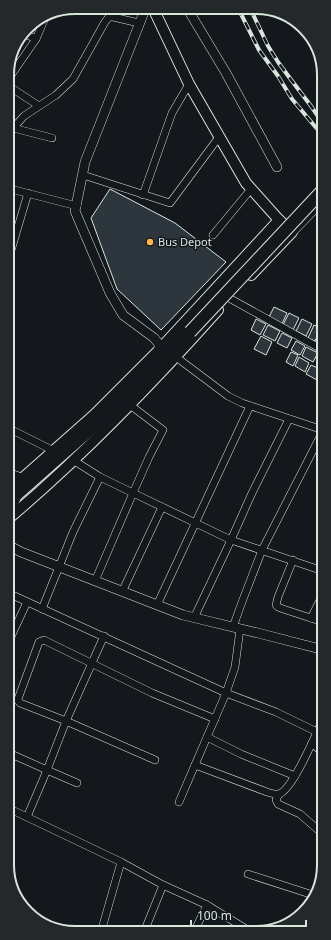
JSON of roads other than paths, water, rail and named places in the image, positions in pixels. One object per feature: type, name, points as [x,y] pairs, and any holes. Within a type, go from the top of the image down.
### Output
[{"type":"highway","points":[[14,491],[128,396],[317,196]]},
{"type":"main road","points":[[14,515],[36,496],[130,405],[292,232],[279,220],[246,183],[189,84],[156,14]]},
{"type":"main road","points":[[24,482],[54,450],[94,415],[159,350],[279,220]]},
{"type":"main road","points":[[193,314],[205,325]]},
{"type":"street","points":[[143,14],[85,162],[76,211],[110,293],[123,315],[154,338],[158,344],[159,350]]},
{"type":"street","points":[[191,14],[226,73],[277,167]]},
{"type":"street","points":[[14,127],[24,116],[56,95],[73,79],[109,17],[139,23]]},
{"type":"street","points":[[14,71],[36,39],[43,23]]},
{"type":"street","points":[[29,36],[36,39]]},
{"type":"street","points":[[143,195],[172,113],[189,84]]},
{"type":"street","points":[[14,89],[39,106]]},
{"type":"street","points":[[14,128],[52,138]]},
{"type":"street","points":[[83,175],[170,203],[219,137]]},
{"type":"street","points":[[14,190],[77,206]]},
{"type":"street","points":[[213,235],[251,190]]},
{"type":"street","points":[[14,240],[28,193]]},
{"type":"street","points":[[292,232],[317,206]]},
{"type":"street","points":[[229,298],[317,347]]},
{"type":"street","points":[[176,357],[228,396],[250,406],[317,428]]},
{"type":"street","points":[[95,581],[149,457],[164,430],[130,405]]},
{"type":"street","points":[[157,605],[250,406]]},
{"type":"street","points":[[194,618],[252,493],[289,419]]},
{"type":"street","points":[[14,431],[54,450]]},
{"type":"street","points":[[179,802],[226,693],[235,667],[237,628],[242,602],[262,550],[317,442]]},
{"type":"street","points":[[73,460],[100,477],[231,540],[317,569]]},
{"type":"street","points":[[14,476],[24,482]]},
{"type":"street","points":[[42,609],[73,532],[100,477]]},
{"type":"street","points":[[122,592],[162,507]]},
{"type":"street","points":[[14,548],[122,592],[184,615],[317,648]]},
{"type":"street","points":[[293,560],[276,605],[283,609],[317,620]]},
{"type":"street","points":[[14,596],[226,693],[276,712],[317,732],[295,776],[279,794],[276,800],[278,804],[300,814],[317,829]]},
{"type":"street","points":[[14,630],[27,602]]},
{"type":"street","points":[[311,618],[317,607]]},
{"type":"street","points":[[28,817],[66,721],[104,636]]},
{"type":"street","points":[[156,760],[18,702],[39,642],[44,640],[152,693],[215,719]]},
{"type":"street","points":[[207,737],[241,754],[295,776]]},
{"type":"street","points":[[312,743],[317,748]]},
{"type":"street","points":[[14,755],[78,783]]},
{"type":"street","points":[[195,765],[267,792],[279,794]]},
{"type":"street","points":[[14,811],[121,862],[163,885],[207,905],[241,926]]},
{"type":"street","points":[[102,926],[121,862]]},
{"type":"street","points":[[248,874],[310,894]]},
{"type":"street","points":[[146,926],[163,885]]},
{"type":"street","points":[[197,926],[207,905]]},
{"type":"railway","points":[[241,14],[259,50],[278,76],[292,99],[317,129]]},
{"type":"railway","points":[[253,14],[268,46],[278,62],[317,115]]},
{"type":"place","name":"Bus Depot","points":[[150,242]]}]
